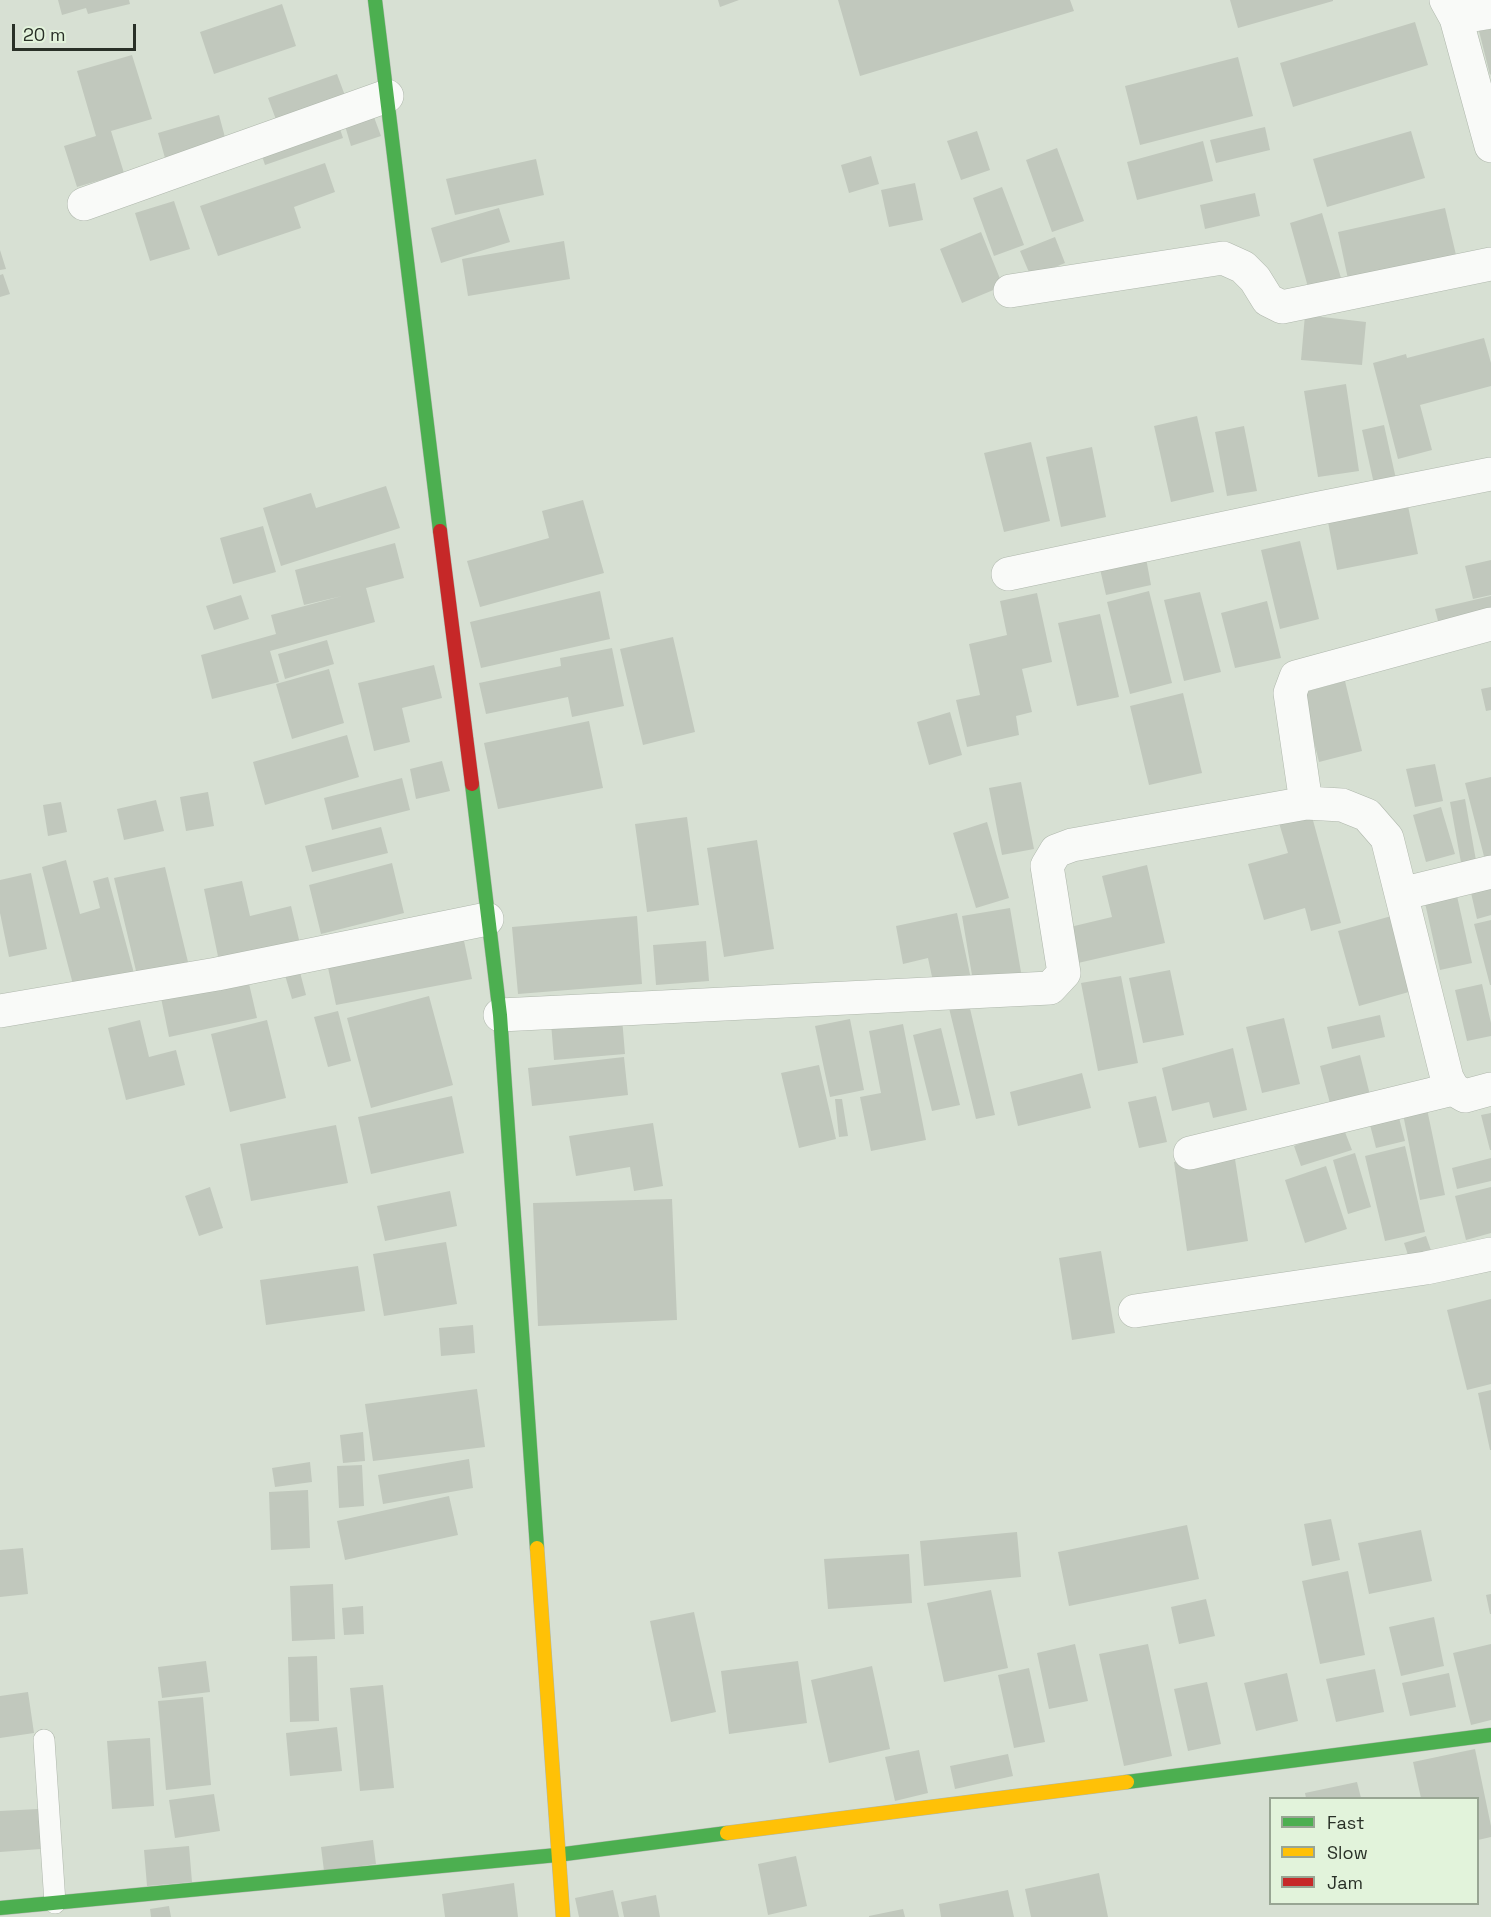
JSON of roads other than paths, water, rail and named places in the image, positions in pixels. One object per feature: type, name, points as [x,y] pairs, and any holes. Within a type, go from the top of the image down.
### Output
[{"type":"street","points":[[375,0],[500,1015],[563,1917]]},
{"type":"street","points":[[1491,12],[1451,9],[1491,146]]},
{"type":"street","points":[[84,204],[387,96]]},
{"type":"street","points":[[1010,291],[1223,258],[1243,267],[1255,279],[1268,300],[1282,307],[1491,264]]},
{"type":"street","points":[[1008,574],[1315,508],[1491,474]]},
{"type":"street","points":[[1306,803],[1290,693],[1296,677],[1311,671],[1491,624]]},
{"type":"street","points":[[500,1015],[1050,988],[1064,973],[1047,866],[1056,850],[1072,845],[1306,803],[1342,805],[1367,815],[1387,838],[1447,1078],[1453,1089],[1465,1096],[1491,1089]]},
{"type":"street","points":[[1401,894],[1491,872]]},
{"type":"street","points":[[0,1011],[217,974],[487,919]]},
{"type":"street","points":[[1190,1153],[1453,1089]]},
{"type":"street","points":[[1135,1311],[1426,1268],[1491,1254]]},
{"type":"street","points":[[0,1908],[557,1855],[1491,1735]]},
{"type":"lane","points":[[44,1740],[55,1903]]}]
